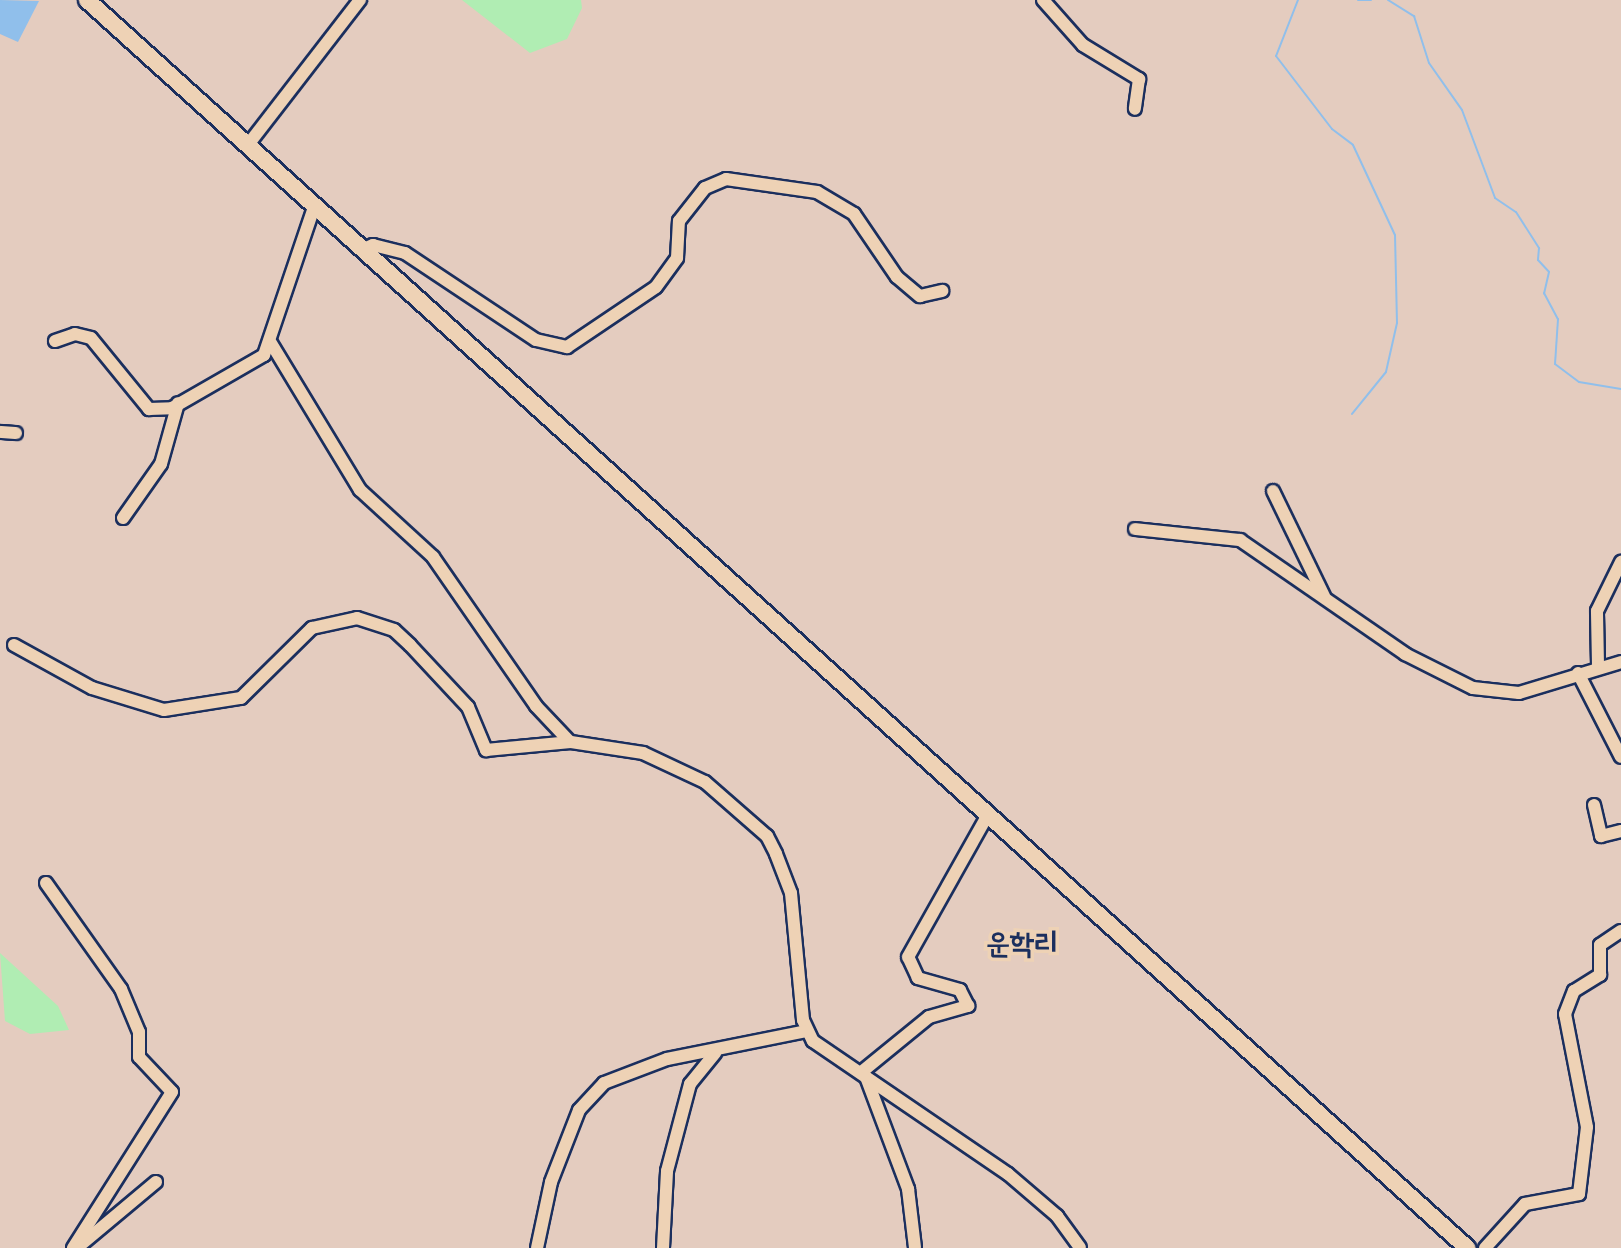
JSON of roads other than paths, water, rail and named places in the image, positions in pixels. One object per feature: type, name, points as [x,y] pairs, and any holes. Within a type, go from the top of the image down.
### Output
[{"type":"main road","points":[[87,0],[986,818],[1467,1248]]},
{"type":"street","points":[[247,146],[360,0]]},
{"type":"street","points":[[1043,0],[1083,45],[1139,79],[1135,109]]},
{"type":"street","points":[[361,250],[373,245],[405,253],[536,340],[567,347],[656,287],[677,258],[679,221],[705,188],[726,179],[817,192],[854,214],[897,277],[920,296],[942,291]]},
{"type":"street","points":[[55,341],[75,334],[91,338],[149,409],[157,413],[178,403],[253,362],[271,343],[314,207]]},
{"type":"street","points":[[271,343],[360,490],[433,557],[542,714],[571,742]]},
{"type":"street","points":[[123,518],[161,464],[178,403]]},
{"type":"street","points":[[0,432],[16,433]]},
{"type":"street","points":[[1273,491],[1325,599]]},
{"type":"street","points":[[1135,529],[1240,540],[1405,654],[1473,688],[1519,693],[1598,665],[1621,662]]},
{"type":"street","points":[[1598,665],[1597,611],[1621,562]]},
{"type":"street","points":[[14,645],[92,688],[164,710],[241,698],[312,628],[347,616],[402,637],[468,707],[486,750],[571,742],[665,762],[705,782],[767,836],[791,893],[807,1031],[833,1058],[864,1070],[1008,1174],[1057,1216],[1080,1248]]},
{"type":"street","points":[[1578,673],[1621,757]]},
{"type":"street","points":[[1594,805],[1601,836],[1621,831]]},
{"type":"street","points":[[864,1070],[929,1017],[968,1006],[960,990],[918,978],[908,957],[986,818]]},
{"type":"street","points":[[46,883],[121,989],[139,1032],[139,1057],[172,1092],[75,1248]]},
{"type":"street","points":[[1485,1248],[1525,1204],[1579,1194],[1587,1115],[1565,1014],[1574,991],[1600,975],[1600,945],[1621,931]]},
{"type":"street","points":[[537,1248],[551,1182],[584,1100],[630,1070],[807,1031]]},
{"type":"street","points":[[663,1248],[667,1171],[690,1084],[717,1051]]},
{"type":"street","points":[[864,1070],[908,1189],[915,1248]]},
{"type":"street","points":[[75,1248],[156,1182]]},
{"type":"water","points":[[0,0],[39,1],[18,42],[0,34]]},
{"type":"waterway","points":[[1298,0],[1276,56],[1332,129],[1353,145],[1395,235],[1397,323],[1386,372],[1352,414]]},
{"type":"waterway","points":[[1358,0],[1371,0]]},
{"type":"waterway","points":[[1388,0],[1414,16],[1429,63],[1462,110],[1495,198],[1516,212],[1539,248],[1538,260],[1549,272],[1544,293],[1558,319],[1555,364],[1579,382],[1621,389]]},
{"type":"district","name":"운학리","points":[[1022,942]]}]
